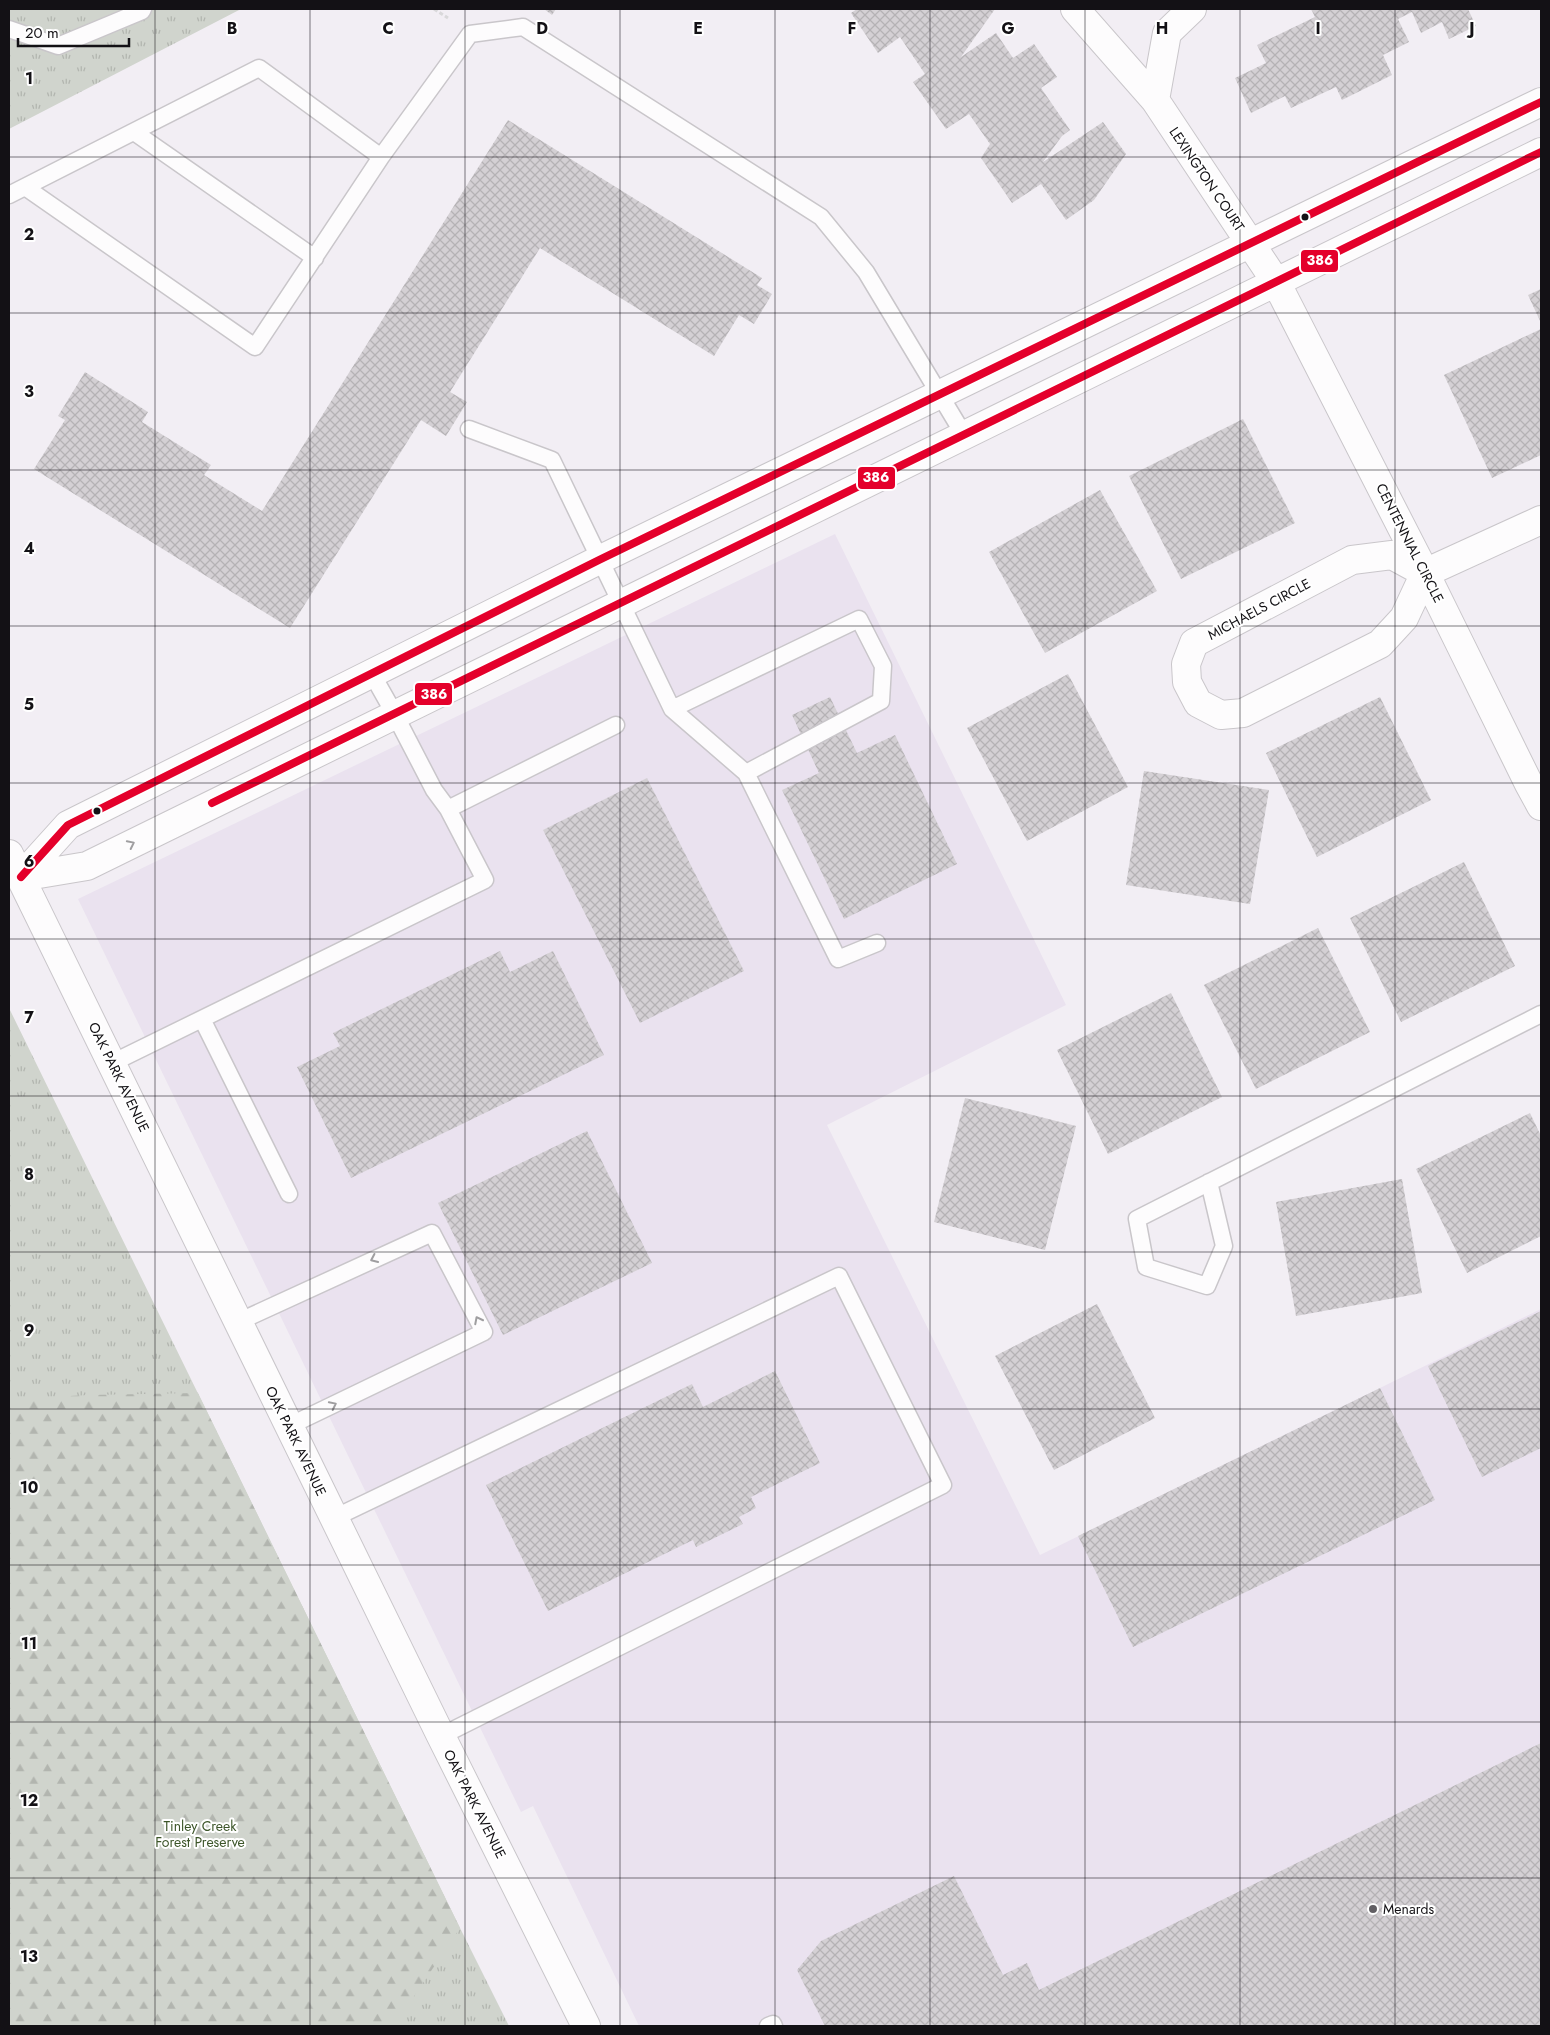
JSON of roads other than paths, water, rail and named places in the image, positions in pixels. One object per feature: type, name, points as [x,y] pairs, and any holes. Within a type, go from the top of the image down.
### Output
[{"type":"street","name":"LEXINGTON COURT","points":[[1075,9],[1155,100],[1276,282]]},
{"type":"street","points":[[1155,100],[1167,32],[1192,9]]},
{"type":"street","points":[[15,866],[68,825],[599,560],[1541,102]]},
{"type":"street","points":[[15,866],[87,866],[394,713],[1541,152]]},
{"type":"street","name":"CENTENNIAL CIRCLE","points":[[1276,282],[1425,573],[1541,806]]},
{"type":"street","points":[[1425,573],[1541,520]]},
{"type":"street","name":"MICHAELS CIRCLE","points":[[1392,555],[1425,573],[1404,618],[1380,644],[1243,712],[1221,715],[1198,703],[1187,682],[1186,664],[1194,643],[1352,560],[1392,555]]},
{"type":"street","name":"OAK PARK AVENUE","points":[[15,866],[441,1736],[586,2026]]},
{"type":"lane","points":[[9,29],[58,46],[143,9]]},
{"type":"lane","points":[[25,187],[255,346],[381,157],[470,34],[523,27],[821,217],[866,272],[964,435]]},
{"type":"lane","points":[[9,195],[259,68],[381,157]]},
{"type":"lane","points":[[134,132],[315,258]]},
{"type":"lane","points":[[469,429],[552,460],[672,709],[746,773],[838,959],[877,943]]},
{"type":"lane","points":[[672,709],[859,619],[882,666],[881,701],[746,773]]},
{"type":"lane","points":[[112,1063],[485,880],[448,809],[434,790],[372,674]]},
{"type":"lane","points":[[448,809],[616,725]]},
{"type":"lane","points":[[1209,1182],[1224,1246],[1207,1286],[1146,1267],[1138,1219],[1209,1182],[1541,1014]]},
{"type":"lane","points":[[202,1018],[289,1194]]},
{"type":"lane","points":[[238,1322],[432,1233],[484,1332],[289,1426]]},
{"type":"lane","points":[[334,1518],[839,1276],[943,1485],[441,1736]]},
{"type":"lane","points":[[768,2026],[773,2024],[774,2026]]},
{"type":"place","name":"Menards","points":[[1373,1909]]},
{"type":"park label","name":"Tinley Creek Forest Preserve","points":[[200,1834]]}]
